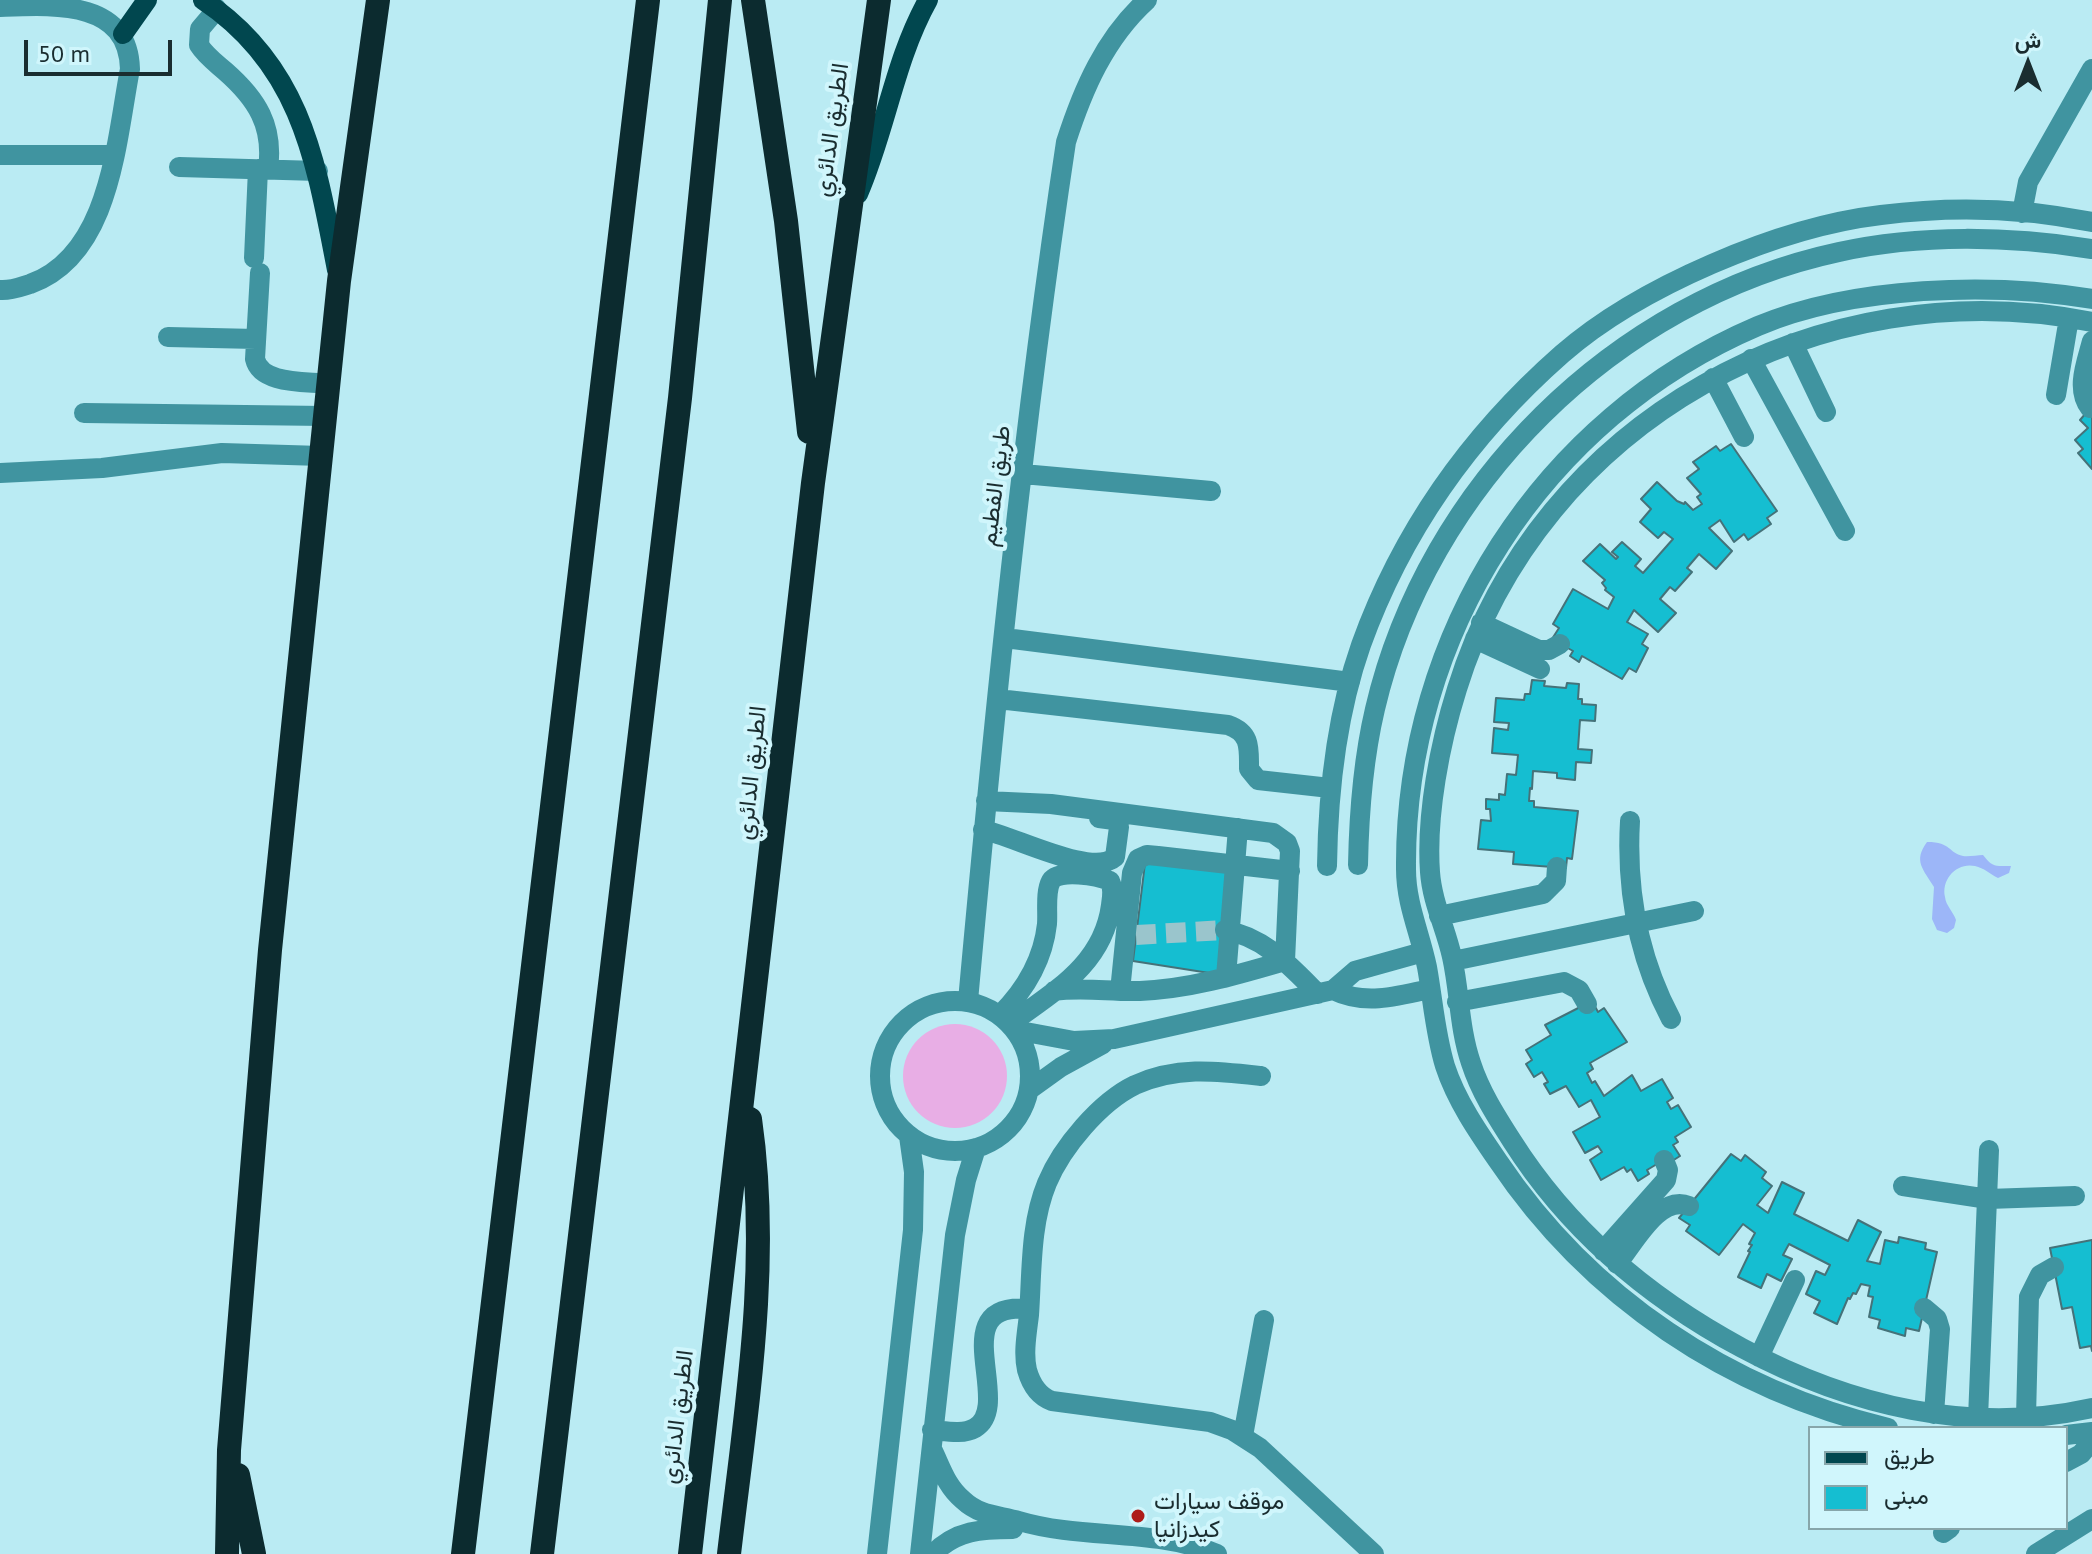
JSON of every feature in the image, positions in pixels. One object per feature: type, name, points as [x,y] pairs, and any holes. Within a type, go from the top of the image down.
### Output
[{"type":"highway","points":[[227,1554],[229,1450],[270,950],[339,281],[378,0]]},
{"type":"highway","points":[[463,1554],[648,0]]},
{"type":"highway","points":[[542,1554],[680,398],[720,0]]},
{"type":"highway","points":[[753,0],[795,290],[813,483]]},
{"type":"highway","name":"الطريق الدائري","points":[[690,1554],[813,483],[879,0]]},
{"type":"highway","points":[[729,1554],[756,1323],[759,1272],[757,1177],[745,1083]]},
{"type":"highway","points":[[229,1450],[239,1477],[254,1554]]},
{"type":"main road","points":[[123,34],[147,0]]},
{"type":"main road","points":[[848,216],[877,145],[897,71],[928,0]]},
{"type":"main road","points":[[210,5],[262,53],[285,87],[303,123],[318,171],[339,281]]},
{"type":"street","name":"طريق الفطيم","points":[[968,1001],[986,801],[1023,474],[1066,142],[1082,94],[1106,49],[1147,0]]},
{"type":"street","points":[[0,7],[55,5],[88,9],[108,18],[123,34],[129,51],[130,69],[107,188],[94,221],[75,254],[46,278],[10,291],[0,290]]},
{"type":"street","points":[[210,5],[200,29],[199,45],[243,87],[260,109],[269,137],[263,169],[257,265],[256,365],[263,374],[328,384]]},
{"type":"street","points":[[2022,213],[2028,182],[2092,69]]},
{"type":"street","points":[[0,155],[114,155]]},
{"type":"street","points":[[179,167],[318,171]]},
{"type":"street","points":[[1327,866],[1330,788],[1338,734],[1350,682],[1374,610],[1410,538],[1453,470],[1505,409],[1564,353],[1635,304],[1714,264],[1804,232],[1878,215],[1918,211],[2022,213],[2092,222]]},
{"type":"street","points":[[1804,232],[1813,258]]},
{"type":"street","points":[[1358,865],[1361,785],[1367,745],[1387,667],[1416,592],[1451,528],[1502,459],[1544,414],[1601,363],[1699,301],[1774,270],[1813,258],[1885,245],[1961,240],[2023,240],[2092,249]]},
{"type":"street","points":[[1880,1426],[1780,1394],[1744,1378],[1680,1341],[1604,1284],[1544,1221],[1505,1173],[1455,1092],[1438,1038],[1423,952],[1408,898],[1406,874],[1407,824],[1415,762],[1432,688],[1456,622],[1506,535],[1536,494],[1608,420],[1677,369],[1760,325],[1854,300],[1967,288],[2043,292],[2092,299]]},
{"type":"street","points":[[1854,300],[1860,325]]},
{"type":"street","points":[[2092,322],[2003,311],[1937,312],[1860,325],[1793,343],[1751,359],[1713,378],[1651,417],[1587,471],[1539,528],[1504,580],[1478,631],[1449,714],[1438,765],[1430,875],[1453,961],[1466,1047],[1482,1090],[1525,1161],[1560,1206],[1610,1258],[1693,1320],[1759,1357],[1859,1398],[1934,1414],[1978,1418],[2026,1417],[2092,1408]]},
{"type":"street","points":[[2056,395],[2069,318]]},
{"type":"street","points":[[168,337],[256,339]]},
{"type":"street","points":[[2090,408],[2085,402],[2083,390],[2092,341]]},
{"type":"street","points":[[1793,343],[1826,412]]},
{"type":"street","points":[[1751,359],[1845,531]]},
{"type":"street","points":[[1713,378],[1744,437]]},
{"type":"street","points":[[1638,396],[1651,417]]},
{"type":"street","points":[[84,413],[325,416]]},
{"type":"street","points":[[0,473],[89,469],[222,453],[321,456]]},
{"type":"street","points":[[1023,474],[1211,491]]},
{"type":"street","points":[[1486,568],[1504,580]]},
{"type":"street","points":[[1478,631],[1539,650],[1554,649],[1560,644]]},
{"type":"street","points":[[1478,631],[1540,669]]},
{"type":"street","points":[[1005,638],[1350,682]]},
{"type":"street","points":[[998,699],[1228,725],[1240,730],[1249,742],[1249,769],[1258,780],[1330,788]]},
{"type":"street","points":[[986,801],[1051,804],[1273,833],[1281,837],[1290,851],[1285,961]]},
{"type":"street","points":[[983,830],[1011,836],[1055,856],[1103,863],[1115,857],[1119,827],[1114,820],[1049,812],[1033,805]]},
{"type":"street","points":[[1630,821],[1629,872],[1635,924],[1646,963],[1671,1019]]},
{"type":"street","points":[[1407,824],[1432,826]]},
{"type":"street","points":[[1226,977],[1238,828]]},
{"type":"street","points":[[1120,991],[1131,937],[1132,873],[1138,859],[1147,855],[1290,871]]},
{"type":"street","points":[[1439,916],[1543,894],[1556,881],[1557,867]]},
{"type":"street","points":[[1067,874],[1103,879],[1112,884],[1107,926],[1089,961],[1079,972],[1008,1023],[1040,956],[1050,883],[1057,875],[1067,874]]},
{"type":"street","points":[[1453,961],[1694,911]]},
{"type":"street","points":[[1228,930],[1251,937],[1325,992],[1375,1000],[1430,989]]},
{"type":"street","points":[[1089,961],[1131,937]]},
{"type":"street","points":[[1008,1023],[1025,1049],[1030,1069],[1029,1090],[1022,1110],[1010,1127],[995,1140],[976,1148],[941,1150],[909,1136],[890,1115],[880,1088],[881,1059],[892,1033],[913,1013],[939,1002],[968,1001],[1008,1023],[1074,1041],[1114,1039],[1325,992],[1355,971],[1423,952]]},
{"type":"street","points":[[1054,991],[1195,986],[1285,961]]},
{"type":"street","points":[[1457,1002],[1564,982],[1579,990],[1587,1004]]},
{"type":"street","points":[[1029,1090],[1078,1056],[1114,1039]]},
{"type":"street","points":[[1261,1076],[1203,1070],[1168,1074],[1133,1086],[1100,1109],[1062,1155],[1036,1215],[1027,1369],[1037,1392],[1046,1399],[1210,1422],[1243,1436],[1268,1455],[1374,1554]]},
{"type":"street","points":[[877,1554],[913,1230],[915,1190],[909,1136]]},
{"type":"street","points":[[920,1554],[958,1214],[976,1148]]},
{"type":"street","points":[[1978,1418],[1989,1150]]},
{"type":"street","points":[[1610,1258],[1666,1180],[1668,1170],[1664,1160]]},
{"type":"street","points":[[1903,1186],[1988,1199],[2075,1196]]},
{"type":"street","points":[[1610,1258],[1662,1209],[1678,1203],[1689,1206]]},
{"type":"street","points":[[1544,1221],[1560,1206]]},
{"type":"street","points":[[2026,1417],[2029,1297],[2035,1281],[2054,1267]]},
{"type":"street","points":[[1759,1357],[1795,1280]]},
{"type":"street","points":[[1924,1308],[1937,1319],[1940,1329],[1934,1414]]},
{"type":"street","points":[[932,1438],[967,1431],[983,1421],[987,1408],[986,1329],[998,1313],[1029,1309]]},
{"type":"street","points":[[1243,1436],[1264,1320]]},
{"type":"street","points":[[1853,1419],[1859,1398]]},
{"type":"street","points":[[2068,1435],[2092,1432]]},
{"type":"street","points":[[932,1438],[947,1482],[964,1502],[982,1513],[1029,1525],[1158,1538],[1217,1554]]},
{"type":"street","points":[[2068,1461],[2081,1454],[2092,1441]]},
{"type":"street","points":[[2036,1554],[2092,1519]]},
{"type":"street","points":[[933,1554],[945,1542],[970,1531],[1019,1529],[1029,1525]]},
{"type":"shaded area","points":[[955,1024],[975,1028],[992,1039],[1003,1056],[1007,1076],[1003,1096],[992,1113],[975,1124],[955,1128],[935,1124],[918,1113],[907,1096],[903,1076],[907,1056],[918,1039],[935,1028]]},
{"type":"water","points":[[1927,842],[1941,844],[1963,856],[1983,855],[1995,865],[2011,866],[2009,873],[1998,878],[1968,865],[1952,873],[1944,890],[1956,920],[1954,928],[1947,933],[1937,930],[1932,919],[1934,887],[1920,860]]},
{"type":"building","points":[[2092,406],[2092,469],[2078,453],[2083,449],[2075,440],[2088,428],[2080,420]]},
{"type":"building","points":[[1731,444],[1777,511],[1767,518],[1771,524],[1748,540],[1744,534],[1734,542],[1720,520],[1709,528],[1732,551],[1716,569],[1699,554],[1687,568],[1692,572],[1675,591],[1670,587],[1660,599],[1676,613],[1658,632],[1634,610],[1627,622],[1648,634],[1642,644],[1648,648],[1636,672],[1629,668],[1622,679],[1582,656],[1579,662],[1570,656],[1573,651],[1552,639],[1559,628],[1553,624],[1573,589],[1608,609],[1614,597],[1605,590],[1602,583],[1605,580],[1583,561],[1600,544],[1616,559],[1618,557],[1612,552],[1622,542],[1641,559],[1635,566],[1643,573],[1673,539],[1664,532],[1658,538],[1640,522],[1651,509],[1641,499],[1657,482],[1677,501],[1685,502],[1693,510],[1702,504],[1697,497],[1701,494],[1687,478],[1699,469],[1693,462],[1716,446],[1720,451]]},
{"type":"building","points":[[1532,680],[1545,681],[1544,686],[1566,688],[1567,683],[1579,684],[1578,699],[1582,699],[1582,704],[1596,705],[1595,721],[1580,720],[1578,749],[1592,750],[1591,763],[1576,762],[1575,780],[1557,778],[1557,773],[1533,771],[1529,801],[1534,801],[1534,807],[1578,811],[1572,859],[1567,858],[1566,868],[1513,864],[1514,852],[1478,849],[1481,820],[1491,821],[1486,799],[1499,800],[1499,794],[1505,795],[1507,774],[1516,775],[1518,755],[1492,753],[1494,728],[1508,730],[1509,723],[1494,722],[1496,698],[1524,700],[1525,694],[1530,694]]},
{"type":"building","points":[[1145,863],[1230,868],[1222,975],[1133,961]]},
{"type":"building","points":[[1592,1001],[1598,1012],[1604,1008],[1627,1042],[1590,1063],[1593,1069],[1587,1073],[1592,1083],[1595,1081],[1604,1096],[1632,1075],[1641,1091],[1662,1079],[1673,1098],[1667,1102],[1671,1109],[1678,1105],[1691,1127],[1675,1137],[1678,1142],[1673,1145],[1680,1156],[1669,1163],[1667,1158],[1647,1170],[1649,1174],[1638,1181],[1631,1169],[1627,1172],[1624,1167],[1601,1180],[1590,1160],[1602,1152],[1598,1146],[1585,1153],[1573,1132],[1600,1117],[1591,1100],[1579,1107],[1566,1086],[1550,1094],[1542,1072],[1534,1077],[1526,1064],[1532,1060],[1526,1050],[1551,1035],[1545,1025]]},
{"type":"building","points":[[1731,1154],[1741,1161],[1745,1155],[1766,1172],[1762,1178],[1772,1186],[1757,1205],[1768,1213],[1782,1182],[1804,1193],[1794,1214],[1848,1241],[1858,1220],[1881,1232],[1867,1261],[1880,1264],[1885,1240],[1898,1243],[1899,1237],[1926,1243],[1925,1249],[1937,1252],[1919,1331],[1906,1328],[1905,1336],[1878,1328],[1880,1320],[1869,1317],[1873,1297],[1868,1296],[1870,1286],[1861,1284],[1856,1294],[1848,1298],[1837,1324],[1814,1313],[1820,1301],[1806,1294],[1816,1271],[1825,1275],[1830,1265],[1789,1244],[1783,1255],[1792,1259],[1781,1281],[1767,1274],[1761,1288],[1738,1277],[1755,1233],[1743,1224],[1719,1255],[1686,1231],[1690,1225],[1679,1218]]},
{"type":"building","points":[[2092,1240],[2092,1351],[2091,1346],[2080,1348],[2072,1307],[2062,1309],[2050,1248]]},
{"type":"tunnel","points":[[1136,935],[1225,930]]},
{"type":"place","name":"موقف سيارات كيدزانيا","points":[[1138,1516]]}]
